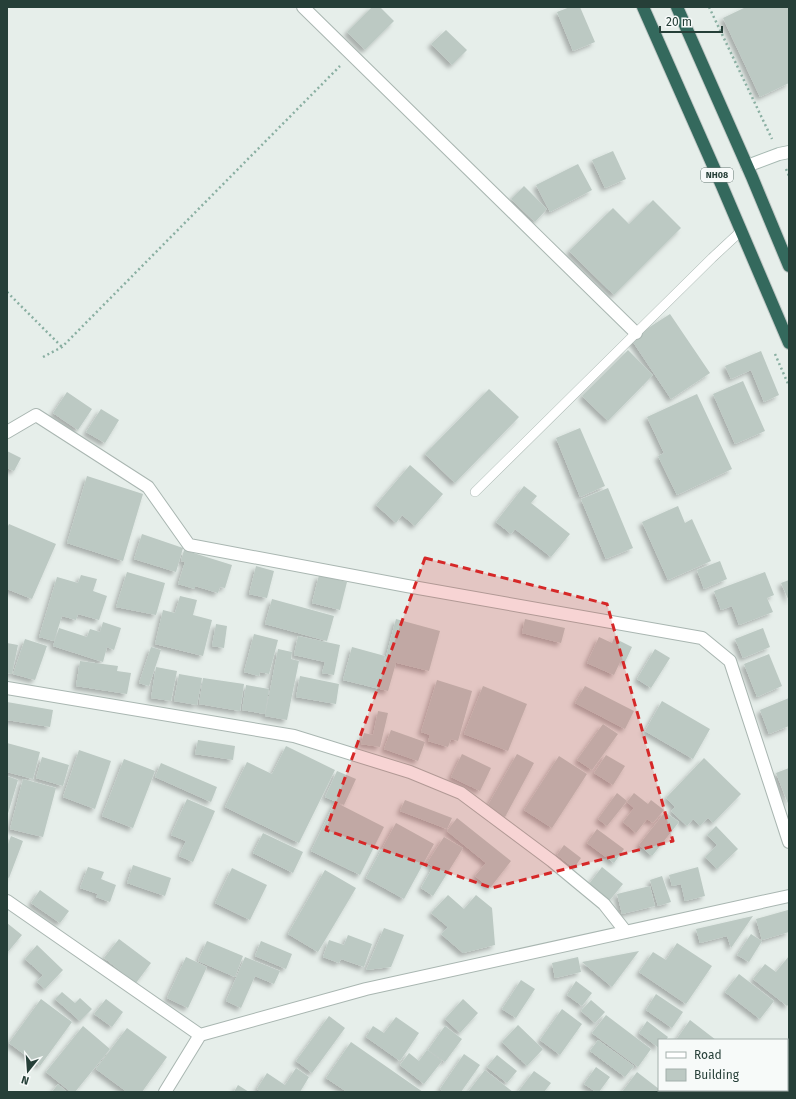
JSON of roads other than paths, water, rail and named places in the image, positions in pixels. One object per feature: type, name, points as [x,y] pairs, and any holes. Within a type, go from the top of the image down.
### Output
[{"type":"highway","name":"NH08","points":[[643,7],[789,343]]},
{"type":"highway","name":"NH08","points":[[677,7],[789,266]]},
{"type":"street","points":[[304,7],[636,333]]},
{"type":"street","points":[[747,166],[784,153]]},
{"type":"street","points":[[7,432],[36,415],[148,487],[189,545],[407,586],[702,638],[730,661],[789,842]]},
{"type":"street","points":[[7,688],[294,736],[410,772],[461,793],[552,861],[604,904],[626,932]]},
{"type":"street","points":[[165,1092],[200,1035],[366,989],[789,896]]},
{"type":"street","points":[[7,901],[200,1035]]},
{"type":"lane","points":[[475,492],[741,231]]}]
